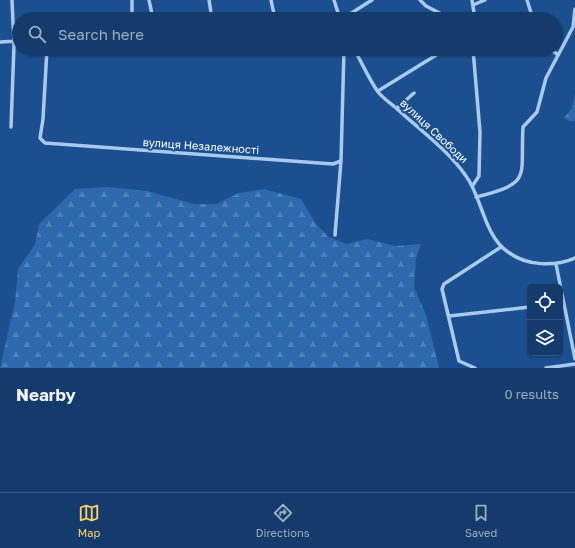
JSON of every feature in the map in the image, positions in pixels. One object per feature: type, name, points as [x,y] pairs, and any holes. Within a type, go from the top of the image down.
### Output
[{"type":"street","points":[[12,0],[13,12]]},
{"type":"street","points":[[132,0],[132,12]]},
{"type":"street","points":[[149,0],[152,12]]},
{"type":"street","points":[[209,0],[211,12]]},
{"type":"street","points":[[271,0],[274,12]]},
{"type":"street","points":[[334,0],[338,12]]},
{"type":"street","points":[[352,12],[372,0]]},
{"type":"street","points":[[420,0],[426,6],[438,12]]},
{"type":"street","points":[[472,0],[474,12]]},
{"type":"street","points":[[473,5],[484,0]]},
{"type":"street","points":[[527,0],[531,12]]},
{"type":"street","points":[[563,44],[573,27],[575,9]]},
{"type":"street","points":[[0,42],[12,41]]},
{"type":"street","points":[[11,127],[13,56]]},
{"type":"street","name":"вулиця Незалежності","points":[[47,56],[43,119],[40,138],[45,143],[329,164],[335,164],[341,160]]},
{"type":"street","points":[[335,234],[341,160],[344,56]]},
{"type":"street","name":"вулиця Свободи","points":[[358,56],[378,92],[452,159],[472,185],[490,229],[502,247],[518,258],[534,263],[556,264],[575,258]]},
{"type":"street","points":[[378,92],[435,56]]},
{"type":"street","points":[[472,185],[479,176],[480,132],[474,56]]},
{"type":"street","points":[[476,197],[501,191],[518,181],[522,172],[523,127],[537,112],[546,78],[556,56]]},
{"type":"street","points":[[397,108],[414,93]]},
{"type":"street","points":[[475,368],[459,361],[442,289],[444,284],[502,247]]},
{"type":"street","points":[[556,264],[575,359]]},
{"type":"street","points":[[449,316],[527,308]]},
{"type":"street","points":[[546,368],[575,364]]},
{"type":"green space","points":[[575,94],[575,120],[572,122],[564,118],[572,108]]},
{"type":"green space","points":[[108,187],[147,191],[194,204],[216,204],[239,193],[264,189],[301,199],[316,224],[329,237],[347,244],[367,239],[396,246],[421,244],[416,258],[414,287],[426,315],[439,368],[0,368],[15,302],[18,269],[35,244],[39,224],[75,189]]}]
